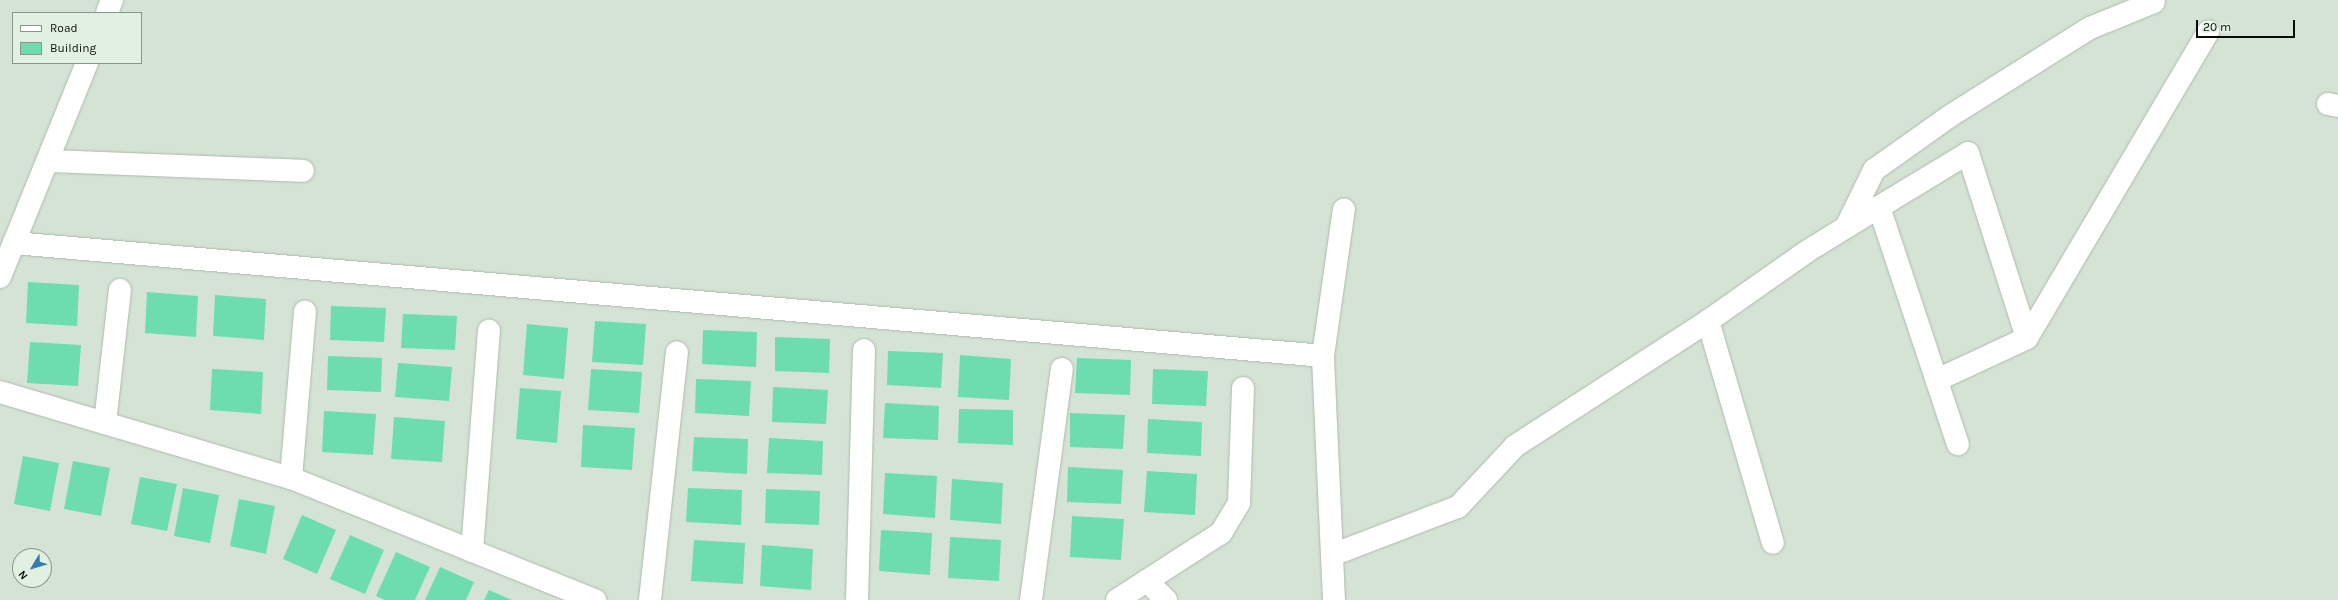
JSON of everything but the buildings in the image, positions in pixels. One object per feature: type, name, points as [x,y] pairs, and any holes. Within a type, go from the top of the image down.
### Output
[{"type":"street","points":[[107,12],[112,0]]},
{"type":"street","points":[[1846,227],[1874,170],[1950,116],[2090,28],[2154,2]]},
{"type":"street","points":[[1937,380],[2027,338],[2208,32]]},
{"type":"street","points":[[0,277],[87,64]]},
{"type":"street","points":[[1332,555],[1458,507],[1515,446],[1708,321],[1806,252],[1968,152],[2027,338]]},
{"type":"street","points":[[48,161],[303,171]]},
{"type":"street","points":[[1879,207],[1958,444]]},
{"type":"street","points":[[1334,600],[1323,356],[1344,209]]},
{"type":"street","points":[[14,243],[1323,356]]},
{"type":"street","points":[[105,423],[120,290]]},
{"type":"street","points":[[291,478],[305,312]]},
{"type":"street","points":[[1708,321],[1774,543]]},
{"type":"street","points":[[472,551],[489,331]]},
{"type":"street","points":[[857,600],[864,350]]},
{"type":"street","points":[[650,600],[677,352]]},
{"type":"street","points":[[1031,600],[1062,369]]},
{"type":"street","points":[[1117,600],[1221,533],[1239,503],[1243,388]]},
{"type":"street","points":[[0,392],[291,478],[594,600]]},
{"type":"street","points":[[1147,581],[1166,600]]}]
